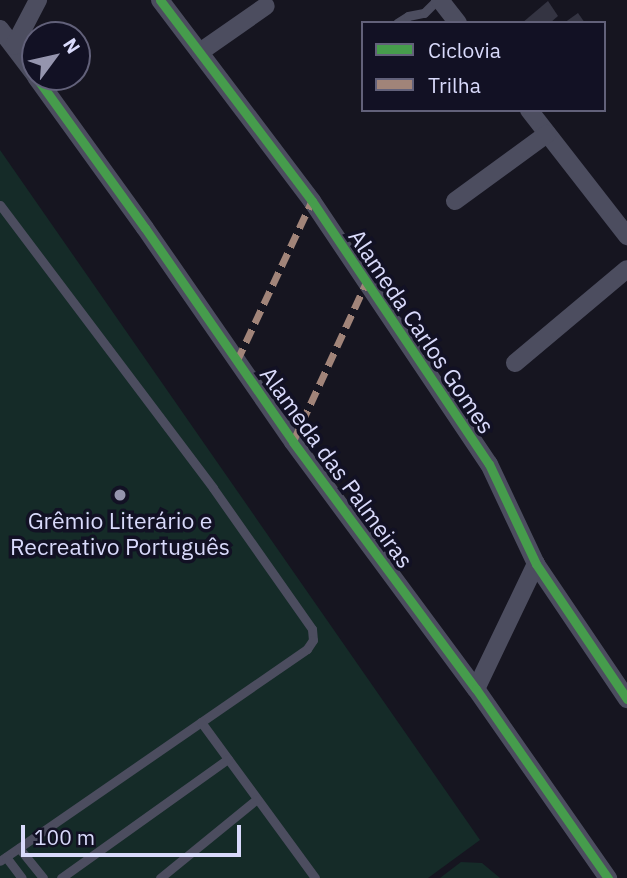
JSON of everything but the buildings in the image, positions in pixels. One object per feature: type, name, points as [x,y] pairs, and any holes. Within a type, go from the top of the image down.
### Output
[{"type":"street","points":[[14,46],[38,0]]},
{"type":"street","name":"Alameda Carlos Gomes","points":[[160,0],[312,201],[489,464],[536,564],[627,699]]},
{"type":"street","points":[[439,0],[456,21]]},
{"type":"street","points":[[200,52],[266,6]]},
{"type":"street","name":"Alameda das Palmeiras","points":[[0,29],[21,56]]},
{"type":"street","name":"Alameda das Palmeiras","points":[[47,91],[293,442],[476,689],[608,878]]},
{"type":"street","points":[[530,112],[627,236]]},
{"type":"street","points":[[455,201],[547,134]]},
{"type":"street","points":[[515,363],[627,269]]},
{"type":"street","points":[[476,689],[536,564]]},
{"type":"lane","points":[[400,21],[408,16],[425,13],[439,0]]},
{"type":"lane","points":[[0,205],[212,488],[313,629],[313,640],[307,649],[3,859],[22,878]]},
{"type":"lane","points":[[201,722],[315,878]]},
{"type":"lane","points":[[61,878],[228,759]]},
{"type":"lane","points":[[160,878],[257,799]]},
{"type":"lane","points":[[19,848],[43,878]]},
{"type":"green space","name":"Grêmio Literário e Recreativo Português","points":[[0,150],[480,840],[428,878],[0,878]]},
{"type":"green space","points":[[461,862],[482,863],[500,878],[440,878]]},
{"type":"marked path","points":[[237,361],[312,201]]},
{"type":"marked path","points":[[293,442],[366,283]]},
{"type":"cycle path","points":[[160,0],[312,201],[489,464],[536,564],[627,699]]},
{"type":"cycle path","points":[[46,91],[293,442],[476,689],[608,878]]},
{"type":"place","name":"Grêmio Literário e Recreativo Português","points":[[120,495]]}]
